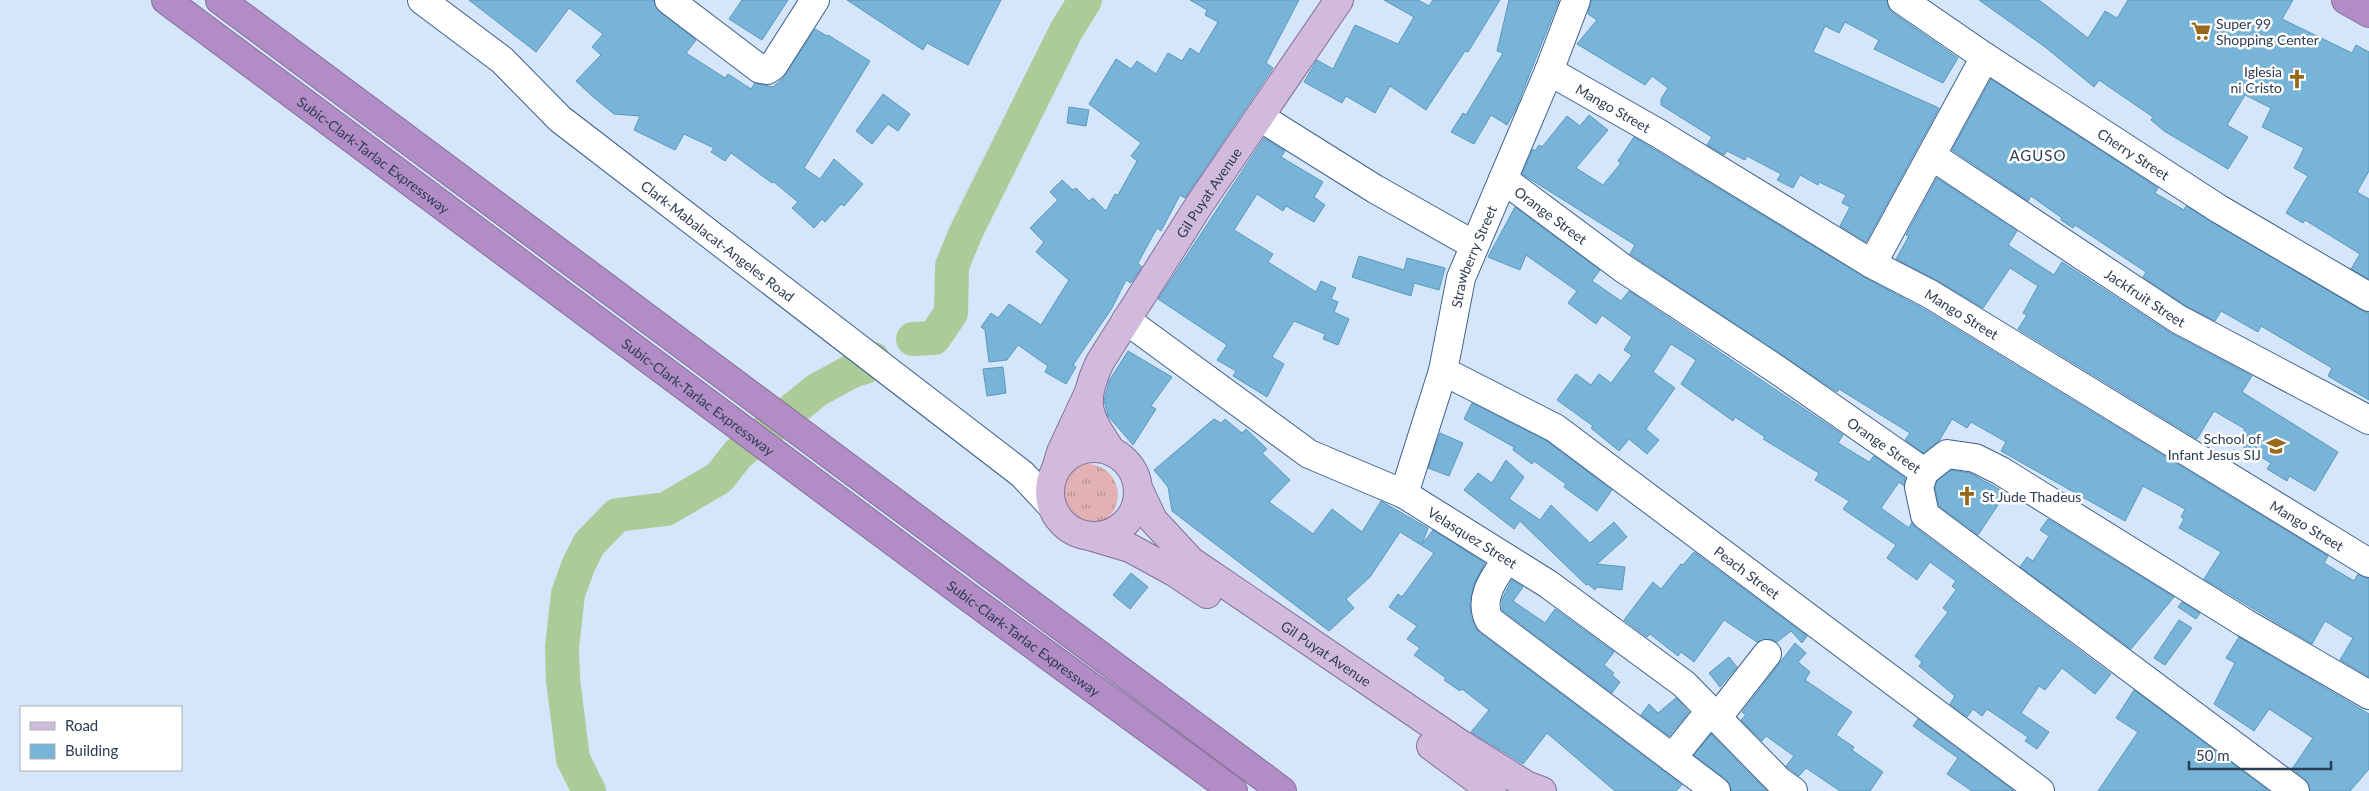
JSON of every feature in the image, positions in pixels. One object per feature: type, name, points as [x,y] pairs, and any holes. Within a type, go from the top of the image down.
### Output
[{"type":"highway","name":"Subic-Clark-Tarlac Expressway","points":[[166,0],[685,388],[1233,791]]},
{"type":"highway","points":[[220,0],[704,363],[1282,791]]},
{"type":"highway","points":[[2346,0],[2369,13]]},
{"type":"main road","name":"Gil Puyat Avenue","points":[[1054,474],[1061,452],[1089,392],[1100,362],[1199,205],[1339,0]]},
{"type":"main road","name":"Gil Puyat Avenue","points":[[1089,392],[1087,403],[1094,426],[1112,452]]},
{"type":"main road","points":[[1095,448],[1112,452],[1127,463],[1136,479],[1138,488],[1135,507],[1126,522],[1111,533],[1093,536],[1067,528],[1060,521],[1051,505],[1050,487],[1054,474],[1068,456],[1077,452],[1095,448]]},
{"type":"main road","name":"Gil Puyat Avenue","points":[[1138,488],[1153,520],[1191,561],[1456,741],[1526,784],[1542,791]]},
{"type":"main road","name":"Gil Puyat Avenue","points":[[1093,536],[1130,548],[1174,572],[1436,750],[1492,791]]},
{"type":"street","name":"Clark-Mabalacat-Angeles Road","points":[[422,0],[502,60],[560,119],[1015,470],[1051,505]]},
{"type":"street","points":[[670,0],[760,69],[767,70],[773,66],[815,0]]},
{"type":"street","name":"Strawberry Street","points":[[1404,494],[1443,371],[1461,278],[1549,71],[1576,0]]},
{"type":"street","name":"Cherry Street","points":[[1902,0],[1985,57],[2218,209],[2369,297]]},
{"type":"street","points":[[1872,264],[1985,57]]},
{"type":"street","name":"Mango Street","points":[[1549,71],[1658,133],[1872,264],[1930,294],[2369,563]]},
{"type":"street","points":[[1260,117],[1375,189],[1474,245]]},
{"type":"street","name":"Jackfruit Street","points":[[1932,156],[2178,319],[2369,420]]},
{"type":"street","name":"Orange Street","points":[[1503,179],[1624,269],[1776,368],[1924,472],[1919,486],[1926,515],[2295,791]]},
{"type":"street","name":"Velasquez Street","points":[[1126,320],[1309,454],[1404,494],[1548,584],[1684,684],[1779,781],[1793,791]]},
{"type":"street","name":"Peach Street","points":[[1443,371],[1555,428],[1670,512],[2040,791]]},
{"type":"street","points":[[1924,472],[1947,454],[1975,458],[2001,471],[2245,623],[2369,695]]},
{"type":"street","points":[[1015,470],[1054,474]]},
{"type":"street","points":[[1507,559],[1490,584],[1484,602],[1489,620],[1716,791]]},
{"type":"street","points":[[1672,758],[1714,715],[1767,654]]},
{"type":"green space","points":[[1087,464],[1099,466],[1109,473],[1116,483],[1118,495],[1116,507],[1109,517],[1099,524],[1087,526],[1075,524],[1065,517],[1058,507],[1056,495],[1058,483],[1065,473],[1075,466]]},
{"type":"building","points":[[469,0],[654,0],[660,12],[696,40],[686,53],[725,78],[728,74],[751,89],[755,83],[773,87],[782,79],[815,29],[828,35],[870,61],[804,168],[820,179],[834,159],[863,184],[844,206],[841,204],[825,222],[822,219],[814,228],[792,208],[798,202],[774,182],[772,183],[731,153],[725,161],[711,152],[714,148],[684,134],[675,150],[634,130],[640,116],[614,114],[592,96],[576,81],[601,55],[592,47],[603,34],[569,8],[536,52]]},
{"type":"building","points":[[742,0],[788,0],[762,40],[729,19]]},
{"type":"building","points":[[847,0],[1001,0],[968,65],[927,43],[923,50]]},
{"type":"building","points":[[1190,0],[1299,0],[1266,63],[1273,68],[1185,198],[1180,195],[1161,231],[1157,228],[1138,263],[1142,267],[1131,283],[1126,280],[1112,308],[1073,365],[1076,367],[1066,384],[1045,372],[1048,366],[1018,345],[1007,360],[989,362],[985,330],[981,327],[991,313],[998,318],[1009,304],[1041,325],[1069,280],[1036,252],[1044,242],[1030,228],[1058,200],[1050,192],[1062,180],[1073,190],[1076,188],[1089,201],[1093,198],[1106,211],[1115,194],[1118,195],[1137,161],[1131,156],[1141,143],[1089,104],[1116,59],[1131,69],[1137,61],[1156,74],[1168,53],[1182,61],[1190,48],[1199,54],[1218,22],[1205,15],[1207,10]]},
{"type":"building","points":[[1384,0],[1418,0],[1429,6],[1433,0],[1500,0],[1468,52],[1465,51],[1426,110],[1390,86],[1375,113],[1346,96],[1342,103],[1304,82],[1317,60],[1333,69],[1355,25],[1398,44],[1414,17]]},
{"type":"building","points":[[1509,0],[1559,0],[1515,111],[1507,125],[1491,115],[1474,144],[1451,132],[1463,113],[1466,115],[1503,53],[1497,51]]},
{"type":"building","points":[[1591,0],[1887,0],[1888,7],[1893,13],[1958,58],[1943,83],[1874,49],[1879,40],[1845,22],[1839,33],[1825,26],[1813,52],[1939,108],[1866,242],[1840,226],[1850,207],[1842,203],[1846,195],[1819,182],[1818,185],[1800,175],[1793,188],[1777,180],[1781,174],[1747,156],[1745,160],[1727,151],[1724,155],[1707,145],[1712,137],[1661,105],[1661,99],[1668,88],[1652,76],[1645,85],[1577,44],[1597,20],[1588,14]]},
{"type":"building","points":[[1979,0],[2039,0],[2088,38],[2105,11],[2117,18],[2128,0],[2293,0],[2282,19],[2352,53],[2356,45],[2369,52],[2369,171],[2357,192],[2369,199],[2369,279],[2351,269],[2360,254],[2305,220],[2303,223],[2286,213],[2308,176],[2294,168],[2304,148],[2262,127],[2271,108],[2245,95],[2227,125],[2248,137],[2228,169],[2164,131],[2151,120],[2153,117],[2099,80],[2094,87],[2045,47]]},
{"type":"building","points":[[1991,79],[2158,188],[2155,193],[2184,210],[2186,206],[2369,313],[2369,400],[2328,376],[2332,368],[2261,326],[2258,332],[2221,311],[2215,321],[2186,306],[2143,277],[2146,272],[2075,225],[2073,228],[2031,196],[2028,201],[1952,150]]},
{"type":"building","points":[[883,94],[910,114],[898,131],[888,124],[872,144],[856,131]]},
{"type":"building","points":[[1069,107],[1089,110],[1086,126],[1067,123]]},
{"type":"building","points":[[1589,115],[1608,130],[1576,168],[1603,185],[1621,163],[1618,161],[1634,137],[1864,277],[1922,308],[2328,556],[2324,563],[2354,581],[2358,574],[2369,579],[2369,677],[2340,660],[2353,638],[2325,621],[2312,644],[2204,579],[2221,552],[2179,528],[2184,519],[2181,517],[2185,509],[2143,486],[2125,521],[2001,451],[2006,442],[1971,422],[1967,428],[1952,419],[1939,441],[1923,453],[1905,440],[1910,433],[1839,389],[1837,392],[1630,254],[1635,245],[1522,174],[1533,149],[1535,151],[1539,145],[1542,147],[1567,116],[1580,126]]},
{"type":"building","points":[[1264,138],[1285,151],[1281,157],[1323,182],[1314,197],[1325,205],[1314,222],[1286,206],[1283,211],[1257,194],[1234,230],[1273,254],[1268,262],[1316,292],[1321,281],[1336,288],[1331,299],[1338,302],[1334,312],[1349,319],[1338,345],[1323,339],[1325,334],[1294,321],[1272,357],[1284,364],[1267,397],[1233,376],[1236,371],[1217,360],[1227,345],[1158,299]]},
{"type":"building","points":[[1937,178],[2017,231],[2008,245],[2054,275],[2062,262],[2169,332],[2252,376],[2242,392],[2338,452],[2315,491],[2289,476],[2287,481],[2267,469],[2271,463],[2237,443],[2245,429],[2214,411],[2197,439],[2018,329],[2027,315],[2023,313],[2038,286],[2010,268],[1983,308],[1896,259],[1909,236],[1906,235]]},
{"type":"building","points":[[1515,207],[1600,270],[1592,281],[1621,301],[1629,291],[1843,435],[1838,443],[1869,462],[1874,456],[1905,478],[1904,486],[1899,482],[1881,508],[1909,528],[1912,522],[1916,528],[2111,674],[2095,694],[2062,668],[2045,690],[2039,686],[2021,713],[2049,732],[2037,749],[2025,741],[2028,737],[1987,709],[1982,716],[1973,709],[1967,717],[1950,704],[1955,696],[1919,666],[1922,662],[1915,656],[1948,612],[1943,608],[1956,590],[1952,586],[1956,581],[1930,562],[1917,580],[1887,558],[1896,545],[1843,509],[1849,501],[1815,480],[1819,473],[1763,439],[1765,437],[1735,417],[1733,421],[1681,384],[1696,360],[1671,344],[1653,372],[1675,388],[1646,429],[1659,440],[1647,454],[1629,439],[1619,451],[1591,428],[1593,426],[1557,400],[1576,374],[1591,385],[1599,374],[1611,383],[1632,355],[1624,350],[1632,337],[1602,315],[1596,324],[1568,303],[1577,291],[1526,255],[1520,270],[1488,257]]},
{"type":"building","points":[[1359,256],[1404,270],[1407,258],[1445,268],[1439,290],[1414,283],[1411,296],[1352,277]]},
{"type":"building","points":[[1128,351],[1172,377],[1151,406],[1156,409],[1133,445],[1108,416],[1104,400],[1109,381]]},
{"type":"building","points":[[1003,367],[1006,393],[987,396],[983,369]]},
{"type":"building","points":[[1472,403],[1547,441],[1612,490],[1597,511],[1564,487],[1566,484],[1534,461],[1532,464],[1513,450],[1514,447],[1464,419]]},
{"type":"building","points":[[1214,419],[1221,423],[1225,419],[1242,433],[1246,429],[1267,449],[1262,453],[1290,480],[1269,502],[1313,534],[1332,509],[1362,532],[1381,501],[1428,528],[1422,544],[1433,530],[1485,563],[1475,582],[1470,601],[1471,617],[1479,632],[1682,785],[1676,791],[1615,791],[1547,733],[1523,764],[1471,732],[1489,710],[1462,689],[1460,691],[1444,680],[1446,678],[1414,655],[1420,648],[1407,639],[1417,626],[1389,607],[1398,594],[1402,597],[1434,553],[1400,532],[1370,577],[1346,599],[1354,608],[1329,631],[1172,511],[1168,487],[1154,470]]},
{"type":"building","points":[[1440,433],[1463,443],[1449,476],[1428,468]]},
{"type":"building","points":[[1506,460],[1524,477],[1509,499],[1540,520],[1551,505],[1590,543],[1614,522],[1627,537],[1597,564],[1625,567],[1622,590],[1597,587],[1595,590],[1588,584],[1586,585],[1520,521],[1514,529],[1464,490],[1478,473],[1492,483]]},
{"type":"building","name":"St Jude Thadeus","points":[[1951,470],[1970,473],[2006,493],[1978,535],[1939,506],[1935,488],[1937,481]]},
{"type":"building","points":[[2048,519],[2174,597],[2131,649],[2020,567],[2027,557],[2033,561],[2049,536],[2040,530]]},
{"type":"building","points":[[1694,552],[1807,636],[1802,643],[1791,631],[1777,642],[1769,639],[1757,642],[1724,620],[1694,662],[1681,652],[1678,656],[1650,634],[1647,637],[1624,620],[1653,582],[1661,589],[1681,564],[1683,565]]},
{"type":"building","points":[[1131,573],[1148,587],[1130,609],[1113,595]]},
{"type":"building","points":[[1512,580],[1523,587],[1513,601],[1545,623],[1555,609],[1614,652],[1604,665],[1614,673],[1612,675],[1620,682],[1612,693],[1502,610],[1502,599]]},
{"type":"building","points":[[2182,602],[2200,613],[2196,619],[2178,607]]},
{"type":"building","points":[[2179,620],[2192,628],[2165,665],[2154,658]]},
{"type":"building","points":[[2239,637],[2369,714],[2369,769],[2350,791],[2310,791],[2305,779],[2292,769],[2313,738],[2269,709],[2254,731],[2214,704],[2235,663],[2226,658]]},
{"type":"building","points":[[1795,643],[1806,653],[1798,662],[1810,672],[1805,680],[1852,712],[1836,735],[1854,747],[1852,750],[1883,772],[1870,791],[1840,791],[1806,768],[1799,776],[1786,766],[1794,756],[1766,736],[1762,741],[1741,720],[1746,715],[1742,712]]},
{"type":"building","points":[[1729,657],[1737,667],[1720,687],[1709,673]]},
{"type":"building","points":[[2134,690],[2269,791],[2098,791],[2138,732],[2116,718]]},
{"type":"building","points":[[1676,698],[1689,712],[1669,736],[1641,715],[1649,704],[1658,713]]},
{"type":"building","points":[[1918,719],[2014,791],[1972,791],[1947,774],[1958,758],[1913,726]]},
{"type":"building","points":[[1711,734],[1767,791],[1732,791],[1725,779],[1694,755]]},
{"type":"waterway","points":[[913,339],[934,338],[951,313],[952,266],[966,232],[1066,31],[1085,0]]},
{"type":"waterway","points":[[589,791],[573,759],[563,680],[562,647],[568,594],[578,566],[589,544],[617,515],[666,509],[719,478],[738,454],[817,390],[852,371],[865,367],[873,359]]},
{"type":"place","name":"Super 99 Shopping Center","points":[[2201,31]]},
{"type":"place","name":"Iglesia ni Cristo","points":[[2297,79]]},
{"type":"place","name":"School of Infant Jesus SIJ","points":[[2276,446]]},
{"type":"place","name":"St Jude Thadeus","points":[[1967,496]]},
{"type":"district","name":"AGUSO","points":[[2038,155]]}]
